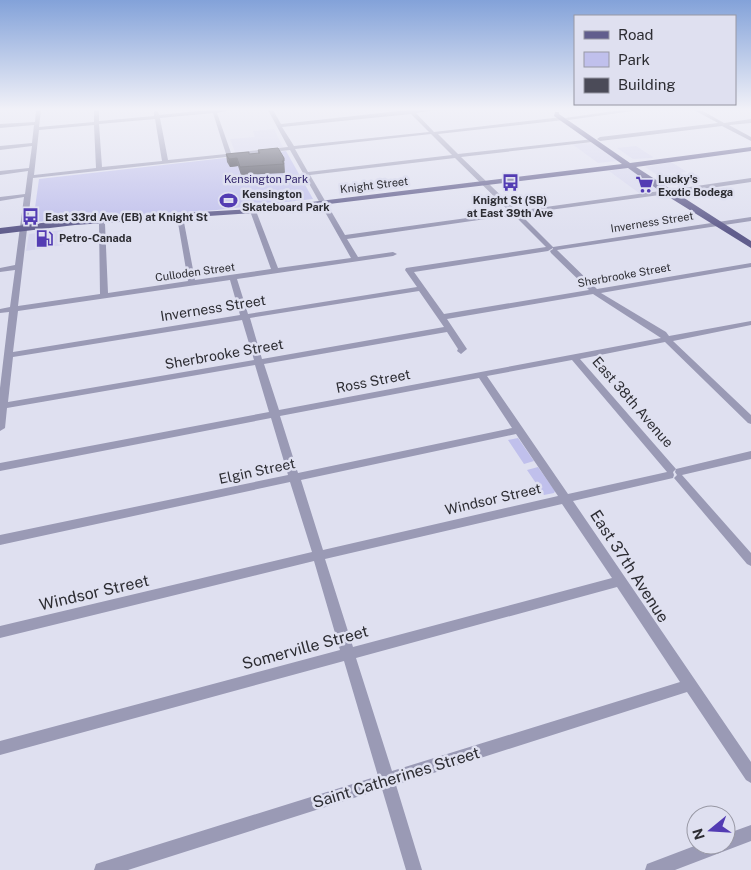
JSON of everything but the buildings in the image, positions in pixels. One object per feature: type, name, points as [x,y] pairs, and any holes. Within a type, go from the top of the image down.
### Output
[{"type":"main road","points":[[611,151],[667,192],[716,221],[751,245]]},
{"type":"main road","name":"Knight Street","points":[[0,236],[23,230],[75,222],[253,211],[549,174],[560,175],[739,151]]},
{"type":"main road","points":[[631,164],[703,209],[716,221]]},
{"type":"main road","name":"Knight Street","points":[[0,231],[102,224],[113,221]]},
{"type":"street","points":[[0,428],[5,359],[33,151]]},
{"type":"street","points":[[98,151],[99,169]]},
{"type":"street","points":[[163,151],[165,162]]},
{"type":"street","points":[[228,151],[229,155]]},
{"type":"street","points":[[30,177],[274,151]]},
{"type":"street","points":[[292,151],[356,260]]},
{"type":"street","points":[[451,151],[595,291],[663,334],[751,420]]},
{"type":"street","points":[[306,174],[504,151]]},
{"type":"street","points":[[0,173],[31,169]]},
{"type":"street","points":[[676,191],[751,180]]},
{"type":"street","points":[[343,236],[667,192]]},
{"type":"street","points":[[0,199],[28,196]]},
{"type":"street","points":[[253,211],[276,272]]},
{"type":"street","points":[[180,217],[192,284]]},
{"type":"street","name":"Inverness Street","points":[[5,359],[422,288],[409,270],[552,249],[716,221],[751,218]]},
{"type":"street","points":[[102,224],[104,297]]},
{"type":"street","name":"Culloden Street","points":[[0,312],[393,254]]},
{"type":"street","name":"Sherbrooke Street","points":[[442,317],[751,265]]},
{"type":"street","points":[[0,270],[18,267]]},
{"type":"street","points":[[233,278],[414,870]]},
{"type":"street","points":[[422,288],[463,350],[461,351]]},
{"type":"street","name":"Ross Street","points":[[0,467],[751,323]]},
{"type":"street","name":"Sherbrooke Street","points":[[3,406],[450,329]]},
{"type":"street","name":"East 38th Avenue","points":[[573,356],[751,561]]},
{"type":"street","name":"East 37th Avenue","points":[[481,374],[751,775]]},
{"type":"street","name":"Elgin Street","points":[[0,540],[519,430]]},
{"type":"street","name":"Windsor Street","points":[[0,632],[751,454]]},
{"type":"street","name":"Somerville Street","points":[[0,748],[619,581]]},
{"type":"street","name":"Saint Catherines Street","points":[[102,870],[690,684]]},
{"type":"street","points":[[736,838],[751,833]]},
{"type":"street","points":[[653,870],[693,855]]},
{"type":"shaded area","points":[[581,151],[603,151],[618,161],[598,163]]},
{"type":"shaded area","points":[[621,151],[643,151],[653,157],[652,158],[633,159]]},
{"type":"shaded area","points":[[671,162],[687,172],[657,175],[645,167]]},
{"type":"shaded area","points":[[624,168],[630,169],[661,190],[639,193],[609,171]]},
{"type":"shaded area","points":[[63,230],[63,245],[26,251],[29,234]]},
{"type":"green space","name":"Kensington Park","points":[[286,151],[313,199],[217,210],[33,222],[39,179]]},
{"type":"green space","points":[[518,438],[534,461],[524,464],[508,440]]},
{"type":"green space","points":[[538,467],[555,491],[554,493],[544,495],[527,470]]},
{"type":"place","name":"Knight St (SB) at East 39th Ave","points":[[510,182]]},
{"type":"place","name":"Lucky's Exotic Bodega","points":[[644,185]]},
{"type":"place","name":"Kensington Skateboard Park","points":[[228,200]]},
{"type":"place","name":"East 33rd Ave (EB) at Knight St","points":[[31,217]]},
{"type":"place","name":"Petro-Canada","points":[[45,238]]}]
